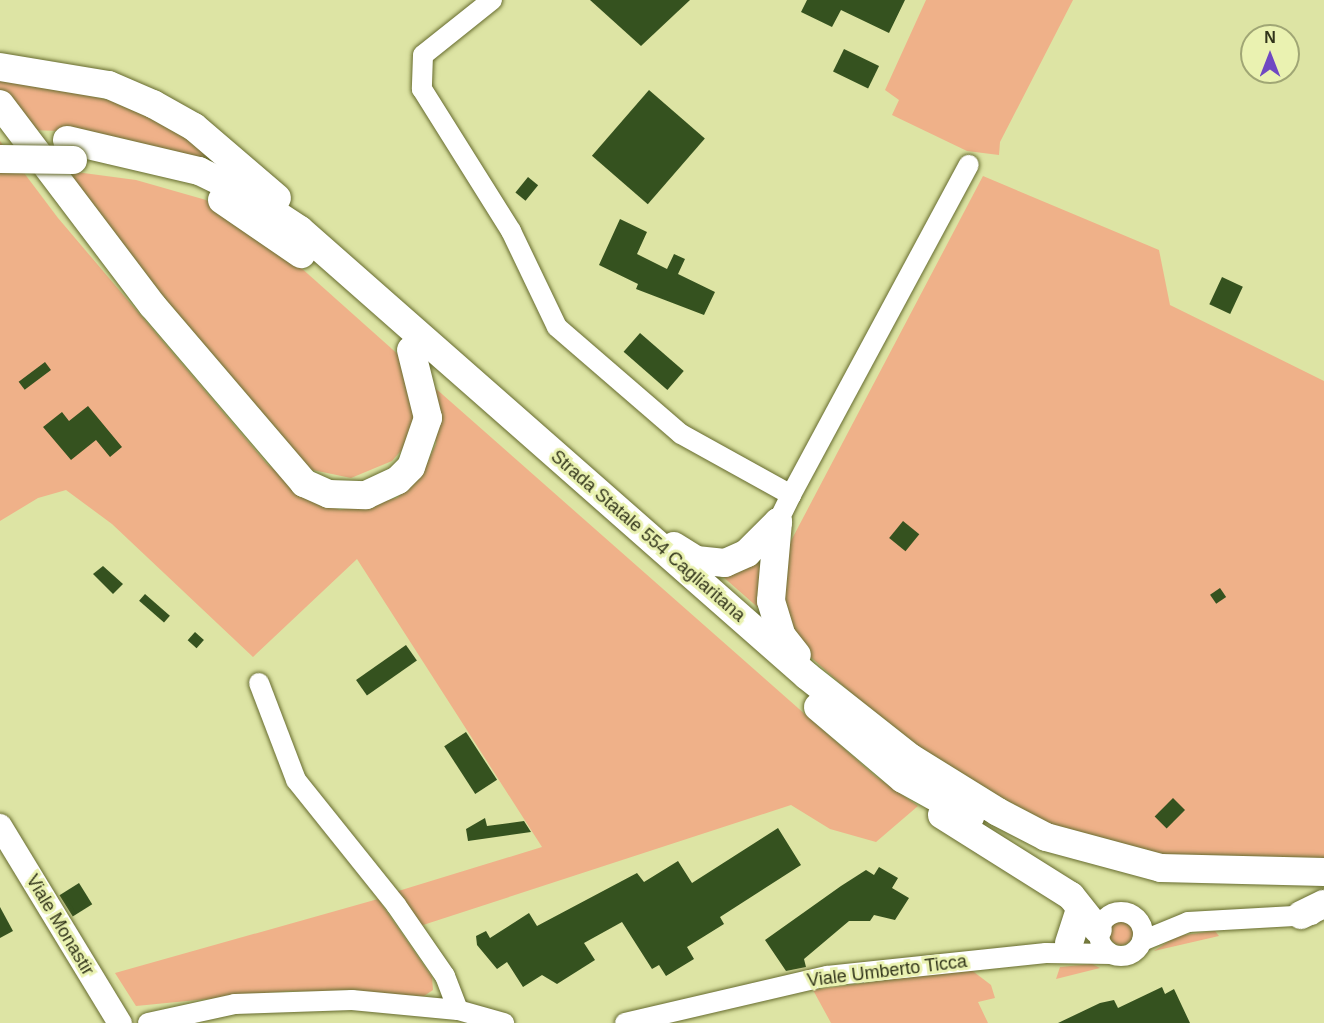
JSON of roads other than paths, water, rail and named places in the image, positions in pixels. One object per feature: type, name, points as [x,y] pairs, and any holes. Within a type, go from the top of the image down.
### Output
[{"type":"highway","points":[[0,67],[109,85],[194,127],[321,236],[350,272]]},
{"type":"highway","points":[[0,104],[153,306],[286,466],[304,483],[329,494],[347,497],[383,489],[419,454],[428,418],[411,350]]},
{"type":"highway","points":[[0,132],[48,193],[153,306]]},
{"type":"highway","name":"Strada Statale 554 Cagliaritana","points":[[0,143],[70,150],[199,171],[271,210],[350,272],[807,676],[911,758],[1046,837],[1161,868],[1324,872]]},
{"type":"highway","name":"Strada Statale 554 Cagliaritana","points":[[0,159],[70,150],[188,186],[221,200],[301,254],[903,779],[1034,848],[1112,874],[1208,887],[1324,885]]},
{"type":"highway","points":[[655,543],[667,542],[704,562],[725,563],[747,553],[778,522]]},
{"type":"highway","points":[[778,522],[771,601],[786,642],[808,665],[807,676]]},
{"type":"highway","points":[[903,779],[931,808],[1071,896],[1105,942]]},
{"type":"highway","points":[[1058,948],[1080,909]]},
{"type":"main road","name":"Viale Monastir","points":[[0,826],[120,1023]]},
{"type":"street","points":[[492,0],[423,55],[420,82],[511,231],[557,327],[681,434],[791,495]]},
{"type":"street","points":[[778,522],[969,165]]},
{"type":"street","points":[[259,683],[296,780],[396,905],[445,976],[458,1010]]},
{"type":"street","points":[[1142,941],[1138,920],[1126,912],[1105,917],[1105,942],[1133,953],[1142,941],[1188,922],[1316,911]]},
{"type":"street","name":"Viale Umberto Ticca","points":[[625,1023],[827,976],[1105,942]]},
{"type":"street","name":"Viale Umberto Ticca","points":[[1058,948],[1105,942]]},
{"type":"street","points":[[148,1023],[235,1004],[352,1000],[458,1010],[504,1023]]}]
